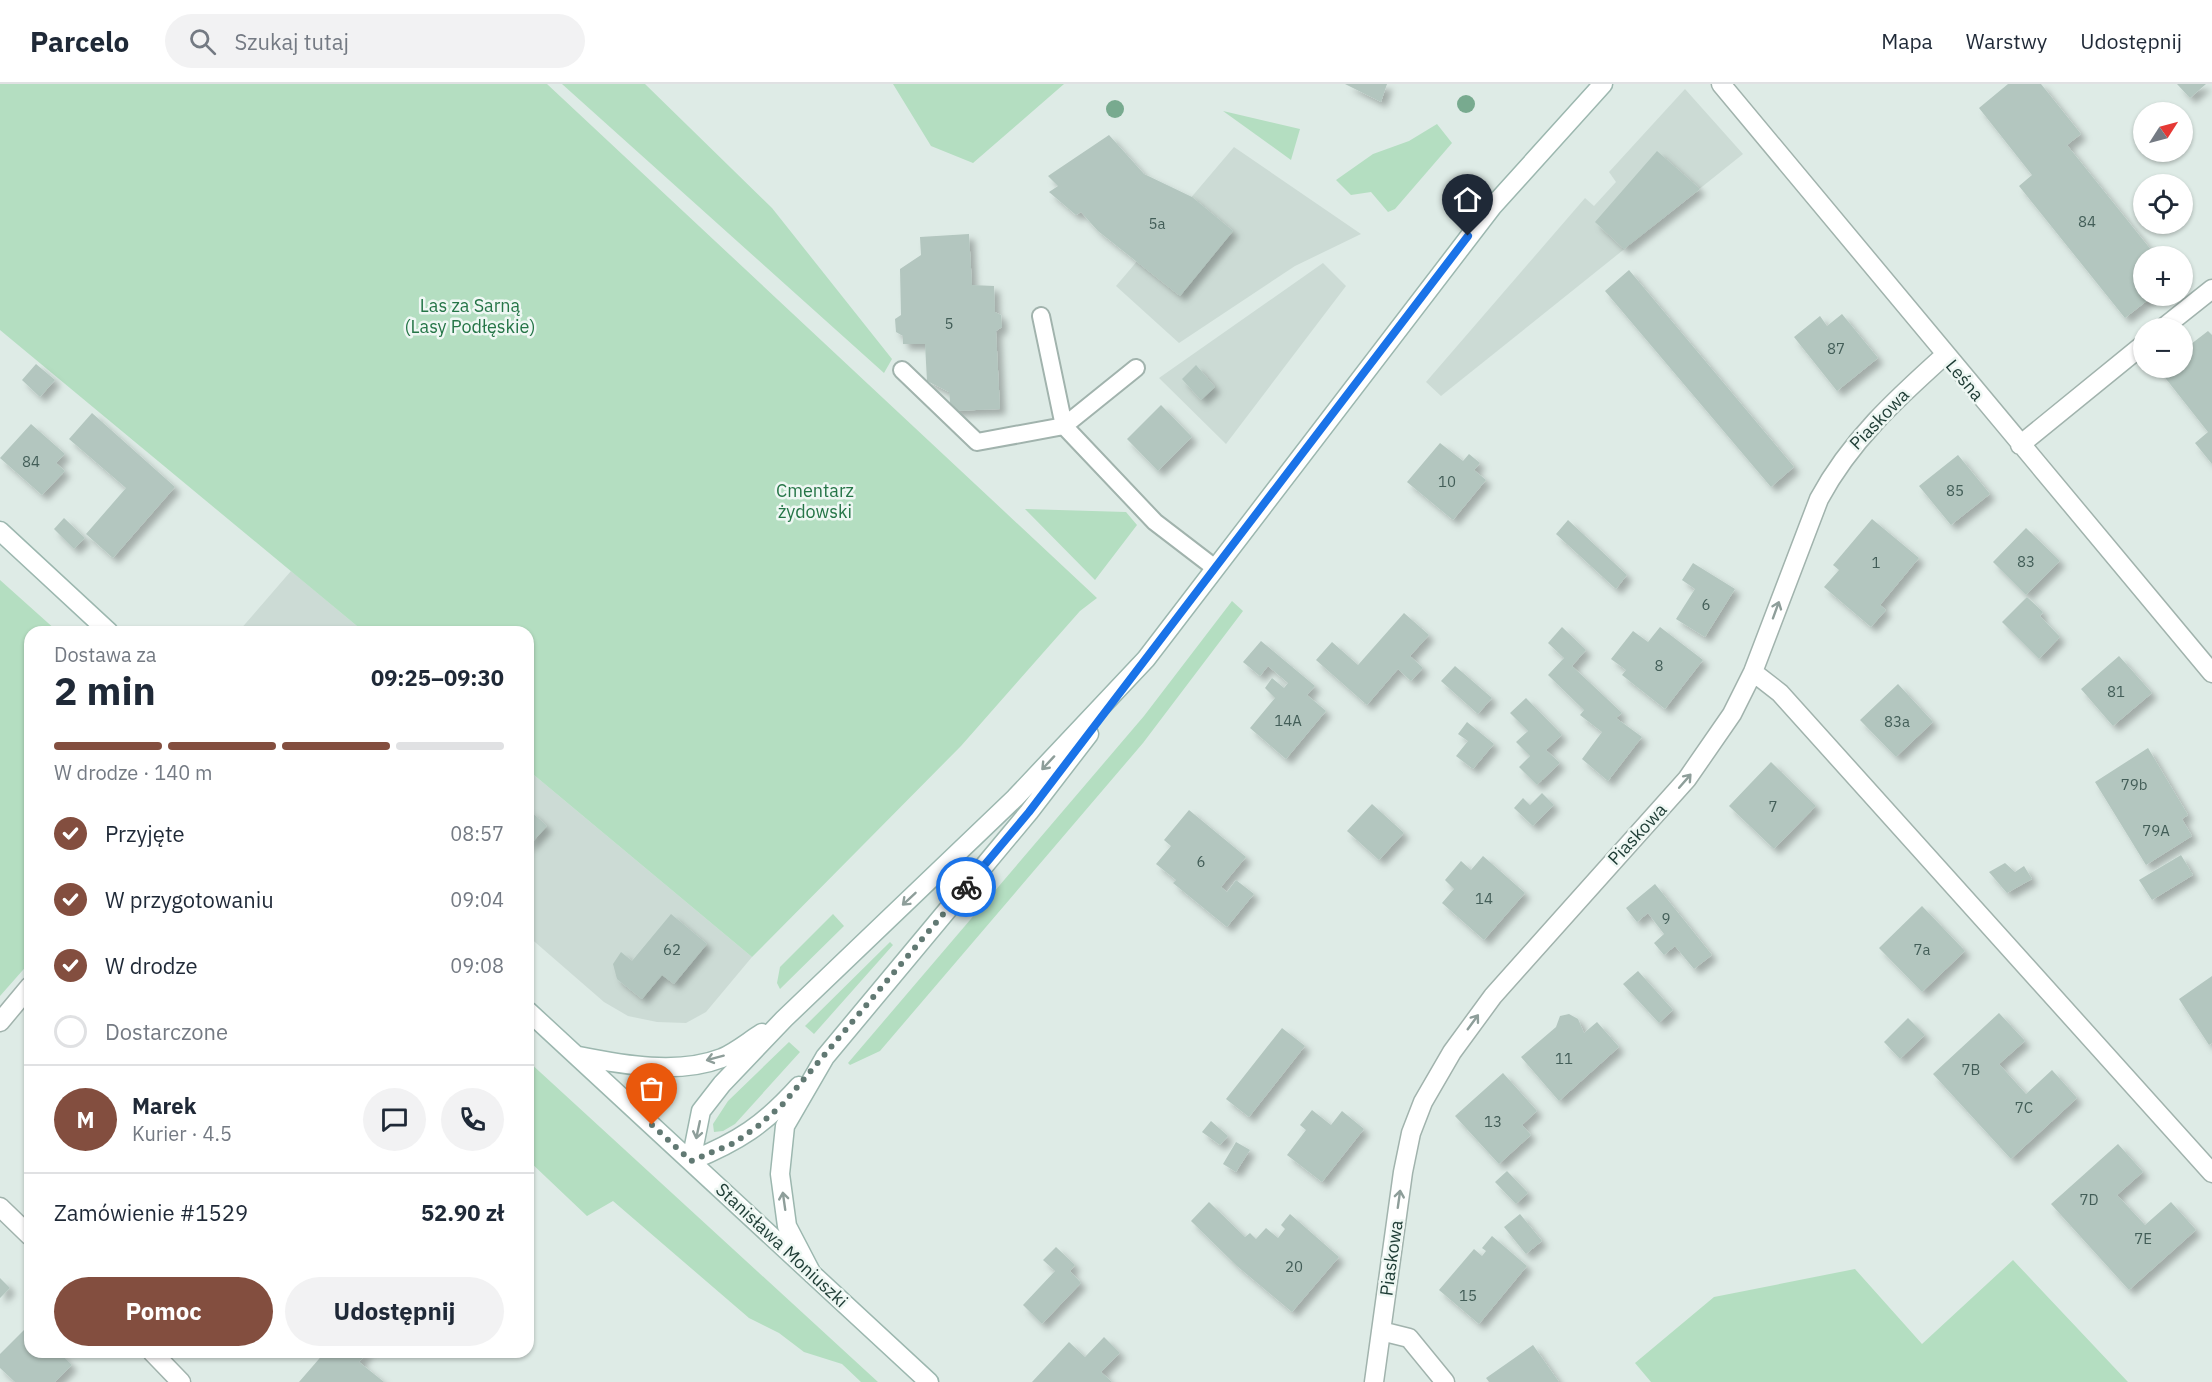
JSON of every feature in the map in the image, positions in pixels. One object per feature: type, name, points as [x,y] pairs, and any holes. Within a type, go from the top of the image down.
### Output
[{"type":"street","points":[[691,1161],[734,1143],[758,1126],[783,1104],[825,1058],[1029,812],[1492,207],[1603,84]]},
{"type":"street","name":"Leśna","points":[[1720,84],[1944,355],[2212,673]]},
{"type":"street","points":[[2176,318],[2212,289]]},
{"type":"street","points":[[2020,445],[2133,353]]},
{"type":"street","name":"Piaskowa","points":[[1374,1382],[1403,1172],[1411,1133],[1436,1077],[1492,996],[1687,779],[1713,746],[1753,672],[1819,499],[1837,467],[1858,438],[1944,355]]},
{"type":"street","points":[[0,531],[103,626]]},
{"type":"street","points":[[691,1161],[701,1111],[722,1084],[784,1019],[1014,798],[1146,659]]},
{"type":"street","points":[[1753,672],[1780,693],[2212,1173]]},
{"type":"street","points":[[0,1022],[24,993]]},
{"type":"street","name":"Stanisława Moniuszki","points":[[534,1016],[928,1382]]},
{"type":"street","points":[[578,1055],[627,1066],[682,1066],[722,1058],[784,1019]]},
{"type":"street","points":[[812,1274],[787,1226],[780,1174],[785,1126],[825,1058]]},
{"type":"street","points":[[0,1207],[24,1230]]},
{"type":"street","points":[[1381,1331],[1409,1338],[1445,1382]]},
{"type":"street","points":[[158,1358],[181,1382]]},
{"type":"lane","points":[[1041,316],[1064,426],[1155,522],[1215,568]]},
{"type":"lane","points":[[902,370],[977,442],[1064,426],[1136,368]]},
{"type":"shaded area","points":[[1685,89],[1743,154],[1441,396],[1426,382],[1585,198],[1594,206],[1616,182],[1609,172]]},
{"type":"shaded area","points":[[1234,147],[1361,234],[1295,266],[1179,343],[1116,286]]},
{"type":"shaded area","points":[[1323,263],[1346,286],[1226,444],[1159,378]]},
{"type":"shaded area","points":[[291,571],[357,626],[243,626]]},
{"type":"shaded area","points":[[534,775],[752,957],[706,1012],[686,1023],[657,1022],[628,1016],[604,1002],[534,941]]},
{"type":"green space","name":"Las za Sarną (Lasy Podłęskie)","points":[[0,84],[547,84],[1097,598],[1080,611],[961,746],[752,957],[534,775],[534,626],[357,626],[0,330]]},
{"type":"green space","points":[[562,84],[645,84],[772,208],[892,359],[884,373]]},
{"type":"green space","points":[[893,84],[1064,84],[973,163],[931,146]]},
{"type":"green space","points":[[1223,111],[1300,129],[1291,160]]},
{"type":"green space","points":[[1437,124],[1452,143],[1395,209],[1388,212],[1371,192],[1351,195],[1336,180],[1373,154],[1409,141]]},
{"type":"green space","points":[[1025,509],[1126,512],[1137,525],[1095,580]]},
{"type":"green space","points":[[0,580],[51,626],[24,626],[24,969],[0,996]]},
{"type":"green space","points":[[1232,601],[1243,611],[1143,743],[880,1051],[850,1065],[848,1063],[1144,716]]},
{"type":"green space","points":[[833,914],[844,926],[780,989],[777,983],[780,967]]},
{"type":"green space","points":[[890,942],[893,945],[814,1034],[805,1026]]},
{"type":"green space","points":[[789,1042],[800,1052],[735,1124],[723,1131],[714,1132],[713,1124],[728,1101]]},
{"type":"green space","points":[[534,1067],[878,1382],[861,1382],[842,1364],[804,1352],[779,1333],[749,1318],[613,1201],[587,1216],[534,1166]]},
{"type":"green space","points":[[2013,1260],[2128,1382],[1651,1382],[1635,1363],[1714,1297],[1855,1269],[1922,1344]]},
{"type":"building","points":[[1345,84],[1387,84],[1381,102]]},
{"type":"building","points":[[2008,84],[2041,84],[2081,134],[2067,145],[2133,227],[2133,234],[2138,234],[2148,246],[2133,246],[2133,306],[2140,306],[2125,318],[2019,186],[2032,175],[1979,108]]},
{"type":"building","points":[[2177,84],[2206,84],[2190,98]]},
{"type":"building","points":[[1109,135],[1144,174],[1192,197],[1233,231],[1180,296],[1098,231],[1081,212],[1076,215],[1049,192],[1058,186],[1048,176]]},
{"type":"building","points":[[1657,151],[1700,189],[1624,249],[1595,222]]},
{"type":"building","points":[[969,234],[972,285],[994,286],[995,312],[1001,315],[1002,327],[996,331],[1000,409],[951,411],[949,392],[927,381],[925,344],[903,344],[903,336],[896,332],[895,319],[901,315],[900,269],[921,255],[920,237]]},
{"type":"building","points":[[1629,270],[1794,467],[1771,487],[1605,291]]},
{"type":"building","points":[[1842,314],[1878,358],[1837,391],[1794,337],[1820,316],[1827,326]]},
{"type":"building","points":[[2208,331],[2212,335],[2212,464],[2195,443],[2208,432],[2165,378],[2193,378],[2193,343]]},
{"type":"building","points":[[36,364],[55,380],[40,397],[22,380]]},
{"type":"building","points":[[1196,365],[1215,387],[1201,400],[1182,379]]},
{"type":"building","points":[[1161,405],[1192,437],[1158,471],[1127,439]]},
{"type":"building","points":[[92,413],[175,487],[113,558],[86,534],[126,488],[69,439]]},
{"type":"building","points":[[31,424],[65,454],[56,463],[65,471],[42,495],[0,458]]},
{"type":"building","points":[[1440,443],[1463,461],[1469,454],[1480,463],[1474,470],[1486,480],[1453,520],[1407,482]]},
{"type":"building","points":[[1958,455],[1990,494],[1951,525],[1919,486]]},
{"type":"building","points":[[64,518],[85,538],[74,549],[54,529]]},
{"type":"building","points":[[1872,519],[1919,558],[1880,605],[1886,610],[1871,627],[1824,587],[1839,570],[1833,565]]},
{"type":"building","points":[[1568,520],[1627,575],[1616,589],[1556,534]]},
{"type":"building","points":[[2026,528],[2060,561],[2026,595],[1993,562]]},
{"type":"building","points":[[1693,563],[1735,589],[1705,637],[1676,619],[1695,589],[1682,580]]},
{"type":"building","points":[[2027,597],[2043,612],[2040,616],[2060,637],[2039,659],[2002,622]]},
{"type":"building","points":[[1404,613],[1429,635],[1410,656],[1423,668],[1411,681],[1398,669],[1367,705],[1316,660],[1332,642],[1358,665]]},
{"type":"building","points":[[1562,627],[1586,650],[1572,666],[1622,713],[1616,718],[1642,737],[1608,781],[1582,759],[1602,732],[1580,715],[1584,710],[1548,675],[1564,658],[1548,643]]},
{"type":"building","points":[[1660,627],[1703,660],[1665,709],[1622,675],[1626,670],[1611,659],[1633,631],[1648,642]]},
{"type":"building","points":[[1261,641],[1315,686],[1307,695],[1326,711],[1286,759],[1250,728],[1275,698],[1265,688],[1272,678],[1284,688],[1288,683],[1268,666],[1260,676],[1243,662]]},
{"type":"building","points":[[2119,656],[2152,693],[2113,726],[2081,689]]},
{"type":"building","points":[[1455,666],[1492,698],[1478,714],[1441,681]]},
{"type":"building","points":[[1898,684],[1933,722],[1896,757],[1860,720]]},
{"type":"building","points":[[1526,698],[1562,735],[1546,750],[1560,763],[1537,785],[1519,767],[1530,756],[1516,742],[1528,731],[1510,713]]},
{"type":"building","points":[[1467,722],[1494,744],[1473,769],[1456,756],[1468,741],[1458,734]]},
{"type":"building","points":[[2148,748],[2188,815],[2182,819],[2192,836],[2146,865],[2095,782]]},
{"type":"building","points":[[1771,762],[1816,806],[1774,849],[1729,806]]},
{"type":"building","points":[[1542,793],[1554,805],[1533,826],[1514,808],[1523,798],[1530,805]]},
{"type":"building","points":[[1372,804],[1404,833],[1379,860],[1347,831]]},
{"type":"building","points":[[1189,810],[1246,857],[1221,887],[1227,892],[1236,880],[1254,894],[1227,927],[1173,883],[1176,880],[1156,864],[1171,846],[1164,840]]},
{"type":"building","points":[[534,814],[547,826],[534,840]]},
{"type":"building","points":[[2181,855],[2193,875],[2152,900],[2139,880]]},
{"type":"building","points":[[1483,856],[1525,893],[1484,940],[1442,903],[1454,889],[1445,880],[1461,861],[1471,870]]},
{"type":"building","points":[[2005,863],[2015,872],[2024,866],[2032,879],[2007,893],[1989,872]]},
{"type":"building","points":[[1655,884],[1712,955],[1694,969],[1675,946],[1664,955],[1654,943],[1664,934],[1648,913],[1637,922],[1626,908]]},
{"type":"building","points":[[1922,906],[1965,951],[1922,992],[1879,948]]},
{"type":"building","points":[[671,914],[707,944],[674,984],[662,975],[642,999],[617,979],[613,964],[621,952],[632,961]]},
{"type":"building","points":[[1638,971],[1673,1010],[1659,1023],[1623,984]]},
{"type":"building","points":[[2212,976],[2212,1043],[2209,1045],[2179,999]]},
{"type":"building","points":[[1999,1013],[2025,1041],[1999,1064],[2026,1094],[2052,1070],[2077,1098],[2011,1159],[1933,1074]]},
{"type":"building","points":[[1569,1014],[1578,1019],[1584,1033],[1597,1022],[1619,1047],[1559,1101],[1521,1057],[1556,1027],[1560,1016]]},
{"type":"building","points":[[1908,1018],[1925,1035],[1900,1059],[1884,1042]]},
{"type":"building","points":[[1282,1028],[1305,1046],[1249,1117],[1226,1099]]},
{"type":"building","points":[[1503,1073],[1537,1111],[1522,1125],[1531,1135],[1499,1164],[1455,1116]]},
{"type":"building","points":[[1312,1110],[1331,1125],[1342,1111],[1364,1129],[1322,1182],[1287,1155],[1306,1130],[1300,1125]]},
{"type":"building","points":[[1211,1121],[1228,1136],[1220,1145],[1202,1132]]},
{"type":"building","points":[[1236,1142],[1250,1150],[1236,1172],[1223,1164]]},
{"type":"building","points":[[2118,1144],[2143,1172],[2117,1195],[2145,1225],[2171,1202],[2196,1230],[2129,1290],[2051,1204]]},
{"type":"building","points":[[1507,1171],[1528,1193],[1516,1204],[1495,1182]]},
{"type":"building","points":[[1209,1202],[1245,1237],[1250,1233],[1256,1239],[1266,1228],[1278,1238],[1285,1229],[1281,1225],[1290,1214],[1339,1257],[1292,1312],[1237,1266],[1191,1221]]},
{"type":"building","points":[[1520,1214],[1542,1241],[1526,1254],[1504,1227]]},
{"type":"building","points":[[1492,1236],[1527,1266],[1479,1324],[1439,1290],[1474,1249],[1482,1256],[1486,1251],[1482,1248]]},
{"type":"building","points":[[1056,1247],[1075,1265],[1070,1271],[1081,1283],[1042,1324],[1023,1305],[1055,1271],[1043,1260]]},
{"type":"building","points":[[0,1278],[10,1288],[0,1298]]},
{"type":"building","points":[[24,1330],[24,1358],[65,1358],[72,1365],[55,1382],[15,1382],[0,1368],[0,1354]]},
{"type":"building","points":[[1104,1337],[1120,1353],[1101,1372],[1112,1382],[1032,1382],[1069,1342],[1085,1357]]},
{"type":"building","points":[[1533,1345],[1559,1382],[1489,1382],[1486,1378]]},
{"type":"building","points":[[320,1358],[363,1358],[359,1362],[384,1382],[299,1382]]},
{"type":"way so far","points":[[652,1125],[691,1161],[734,1143],[758,1126],[783,1104],[825,1058],[966,887]]},
{"type":"route","points":[[966,887],[1029,812],[1468,236]]},
{"type":"park label","name":"Cmentarz żydowski","points":[[815,500]]}]
